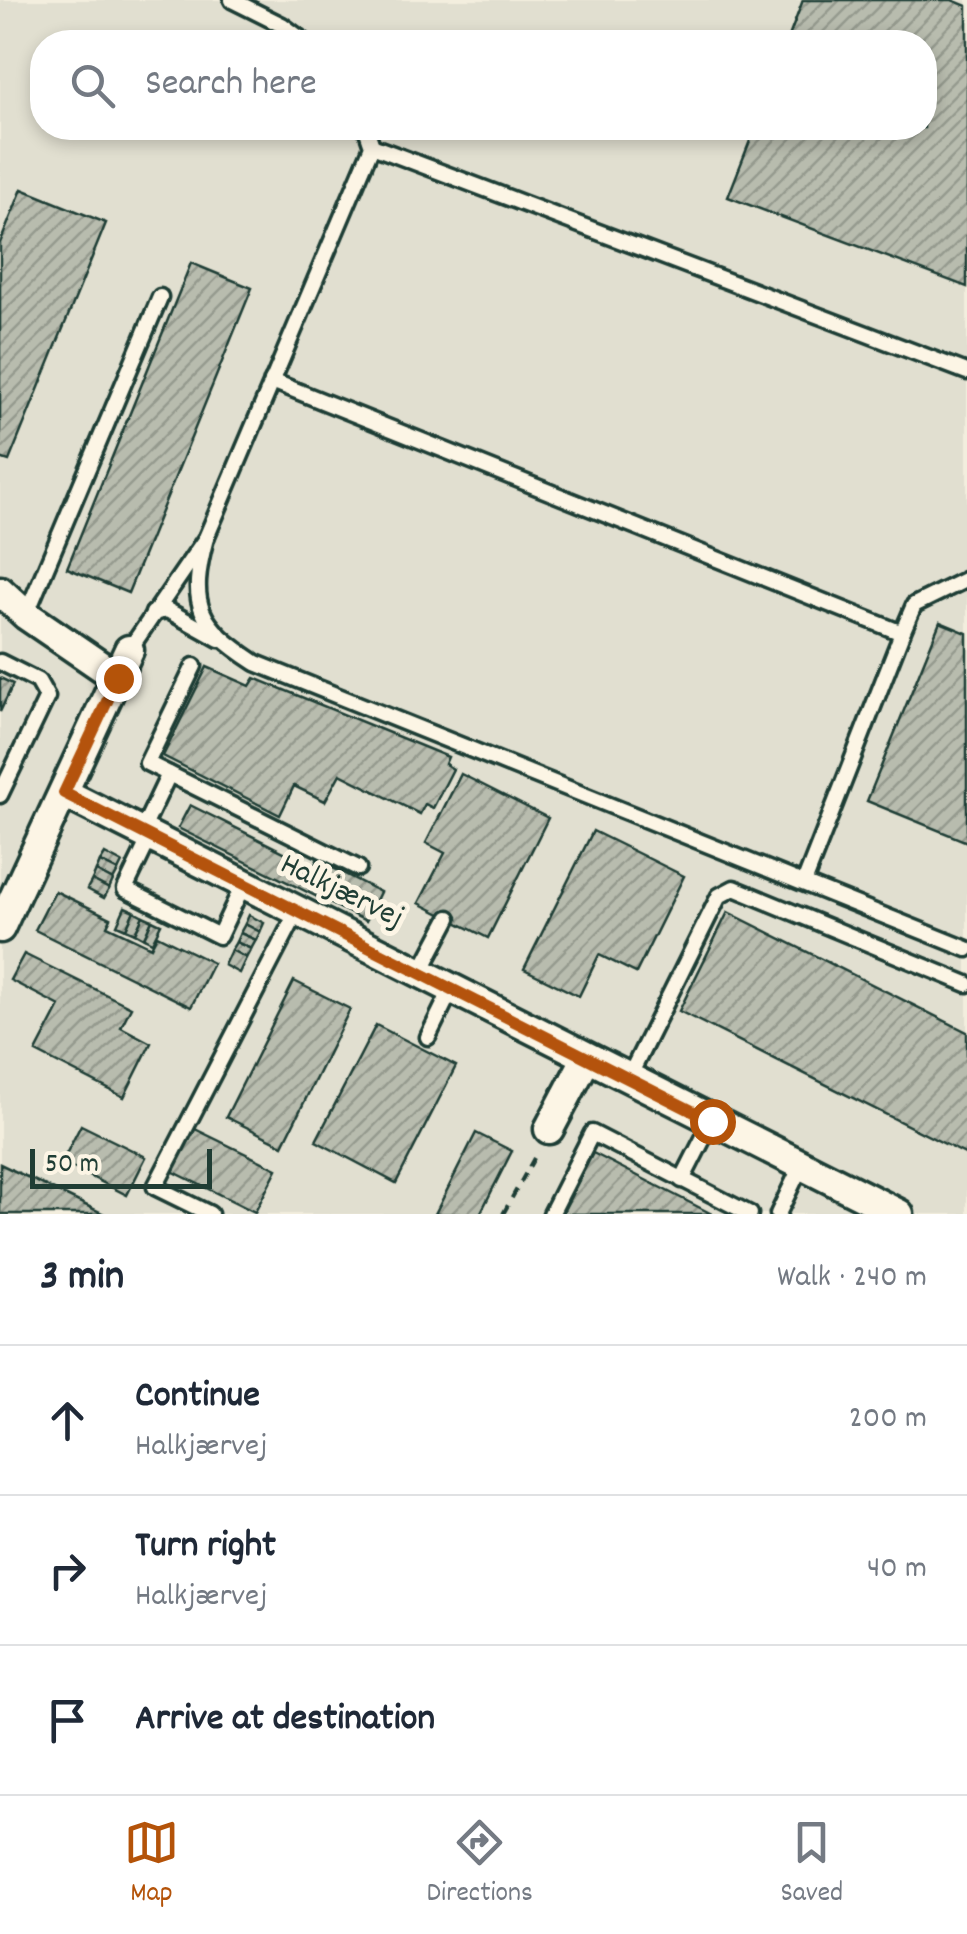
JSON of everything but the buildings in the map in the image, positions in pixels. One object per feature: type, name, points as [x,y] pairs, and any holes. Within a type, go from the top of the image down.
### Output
[{"type":"street","points":[[0,591],[26,616],[118,678]]},
{"type":"street","points":[[0,928],[129,650]]},
{"type":"street","name":"Halkjærvej","points":[[64,793],[899,1214]]},
{"type":"street","points":[[550,1129],[586,1058]]},
{"type":"lane","points":[[232,0],[288,30]]},
{"type":"lane","points":[[230,646],[197,603],[196,576],[206,538],[372,146],[370,140]]},
{"type":"lane","points":[[372,146],[967,372]]},
{"type":"lane","points":[[26,616],[160,297]]},
{"type":"lane","points":[[272,381],[902,633]]},
{"type":"lane","points":[[129,650],[206,538]]},
{"type":"lane","points":[[804,883],[914,604],[967,579]]},
{"type":"lane","points":[[153,613],[167,610],[256,663],[967,949]]},
{"type":"lane","points":[[0,662],[38,681],[47,697],[0,794]]},
{"type":"lane","points":[[194,666],[147,763],[358,868]]},
{"type":"lane","points":[[169,774],[125,889],[218,936],[244,883]]},
{"type":"lane","points":[[628,1079],[719,896],[734,888],[967,984]]},
{"type":"lane","points":[[210,1214],[155,1187],[298,910]]},
{"type":"lane","points":[[421,972],[449,918]]},
{"type":"lane","points":[[428,1037],[452,987]]},
{"type":"lane","points":[[682,1180],[712,1121]]},
{"type":"lane","points":[[550,1214],[592,1133],[750,1214]]},
{"type":"lane","points":[[778,1214],[802,1166]]},
{"type":"path","points":[[504,1214],[550,1129]]},
{"type":"shaded area","points":[[0,0],[967,0],[967,1214],[0,1214]]},
{"type":"route","points":[[118,678],[64,793],[712,1121]]}]
